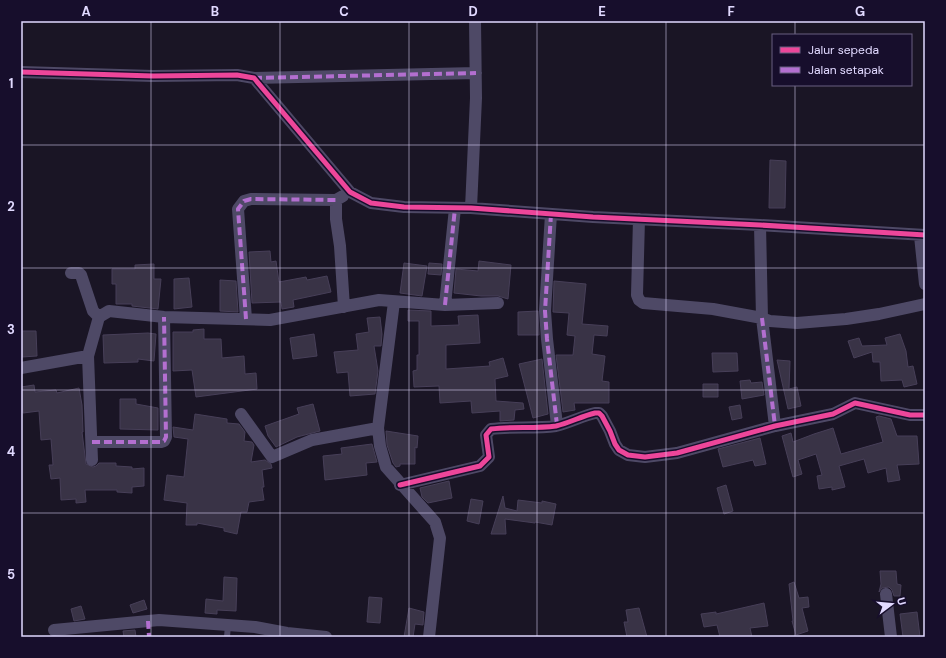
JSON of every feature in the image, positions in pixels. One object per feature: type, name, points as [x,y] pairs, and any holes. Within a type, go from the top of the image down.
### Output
[{"type":"street","points":[[471,208],[476,98],[475,21]]},
{"type":"street","points":[[21,72],[153,76],[237,75],[254,78],[476,73]]},
{"type":"street","points":[[254,78],[350,192],[371,203],[404,207],[471,208],[551,214],[922,235],[925,284]]},
{"type":"street","points":[[246,319],[238,209],[244,201],[251,199],[336,200],[350,192]]},
{"type":"street","points":[[336,200],[336,219],[340,246],[344,307]]},
{"type":"street","points":[[446,305],[455,208]]},
{"type":"street","points":[[551,214],[545,311],[557,425]]},
{"type":"street","points":[[639,219],[637,295],[639,300],[643,303],[713,309],[762,318],[770,321],[797,323],[846,319],[879,314],[925,304]]},
{"type":"street","points":[[760,225],[762,318],[775,426]]},
{"type":"street","points":[[71,273],[79,273],[81,275],[93,311],[99,317]]},
{"type":"street","points":[[92,460],[88,356],[99,317],[109,311],[164,317],[270,320],[380,300],[446,305],[498,303]]},
{"type":"street","points":[[394,302],[378,428],[380,446],[386,468],[434,522],[440,538],[429,637]]},
{"type":"street","points":[[92,442],[164,441],[166,437],[164,317]]},
{"type":"street","points":[[21,368],[88,356]]},
{"type":"street","points":[[400,485],[480,466],[489,457],[486,435],[491,428],[532,428],[557,425],[599,413],[606,422],[613,440],[619,450],[628,455],[645,457],[677,453],[775,426],[833,414],[855,403],[910,415],[925,415]]},
{"type":"street","points":[[241,414],[272,457],[312,440],[378,428]]},
{"type":"street","points":[[886,594],[891,637]]},
{"type":"street","points":[[54,630],[159,620],[227,631],[255,627],[286,633],[326,637]]},
{"type":"building","points":[[770,160],[786,161],[785,208],[769,208]]},
{"type":"building","points":[[270,251],[271,262],[276,261],[279,282],[306,277],[307,280],[327,276],[331,292],[293,300],[294,307],[282,309],[281,302],[252,303],[249,252]]},
{"type":"building","points":[[479,261],[511,265],[508,299],[498,296],[454,293],[456,269],[478,271]]},
{"type":"building","points":[[404,263],[427,266],[422,296],[400,293]]},
{"type":"building","points":[[429,263],[442,264],[441,275],[428,274]]},
{"type":"building","points":[[154,264],[154,279],[161,279],[158,309],[132,306],[132,304],[116,304],[116,284],[112,284],[112,269],[135,269],[135,265]]},
{"type":"building","points":[[189,278],[192,307],[174,309],[174,279]]},
{"type":"building","points":[[220,280],[236,281],[238,312],[220,311]]},
{"type":"building","points":[[554,281],[586,284],[582,324],[608,326],[607,336],[594,335],[592,354],[605,356],[602,381],[609,382],[609,403],[574,403],[575,410],[563,412],[556,355],[573,355],[575,336],[567,335],[569,313],[553,312]]},
{"type":"building","points":[[408,310],[431,311],[431,326],[459,325],[458,316],[478,315],[480,343],[446,345],[446,369],[490,366],[489,362],[503,358],[508,376],[495,379],[496,401],[523,403],[524,409],[515,410],[514,420],[500,421],[500,411],[472,413],[471,401],[440,403],[439,386],[414,387],[413,371],[417,370],[417,355],[419,355],[419,321],[408,321]]},
{"type":"building","points":[[538,311],[539,335],[518,335],[518,312]]},
{"type":"building","points":[[380,317],[382,334],[381,346],[374,346],[378,371],[375,394],[350,396],[348,372],[337,373],[334,352],[358,350],[356,334],[369,332],[367,318]]},
{"type":"building","points":[[204,329],[204,339],[221,339],[222,358],[244,356],[245,374],[256,373],[257,389],[196,397],[192,370],[173,371],[173,332],[193,332],[193,330]]},
{"type":"building","points":[[21,331],[36,331],[37,356],[22,357]]},
{"type":"building","points":[[156,334],[154,361],[138,359],[138,362],[104,363],[103,335]]},
{"type":"building","points":[[314,334],[317,356],[293,359],[290,338]]},
{"type":"building","points":[[900,334],[906,351],[908,367],[913,366],[917,384],[904,387],[902,380],[881,381],[880,362],[873,362],[872,352],[854,358],[848,341],[859,338],[862,346],[887,345],[885,338]]},
{"type":"building","points":[[712,353],[737,353],[738,371],[713,372]]},
{"type":"building","points":[[542,359],[548,414],[533,418],[519,364]]},
{"type":"building","points":[[777,360],[790,361],[789,389],[797,387],[801,406],[788,409]]},
{"type":"building","points":[[750,380],[751,383],[762,382],[764,395],[742,399],[740,381]]},
{"type":"building","points":[[703,384],[718,384],[718,397],[703,397]]},
{"type":"building","points":[[34,385],[35,392],[56,390],[57,393],[79,388],[82,405],[82,432],[86,464],[93,467],[99,463],[116,463],[116,466],[132,467],[132,469],[144,468],[144,486],[132,487],[132,493],[117,492],[117,490],[85,490],[86,502],[76,503],[76,499],[61,500],[60,478],[51,479],[49,465],[53,465],[51,439],[41,440],[39,411],[23,413],[21,387]]},
{"type":"building","points":[[120,399],[136,399],[136,404],[158,408],[158,430],[120,429]]},
{"type":"building","points":[[313,404],[320,431],[297,437],[276,447],[268,436],[265,426],[299,414],[297,408]]},
{"type":"building","points":[[740,405],[742,418],[732,420],[729,407]]},
{"type":"building","points":[[195,414],[227,419],[227,423],[239,424],[245,432],[244,441],[252,442],[254,445],[251,462],[265,460],[271,464],[272,468],[262,470],[264,500],[249,502],[247,512],[241,512],[237,534],[224,531],[224,528],[197,523],[197,525],[186,525],[187,503],[164,500],[167,475],[184,477],[188,439],[174,437],[173,427],[193,430]]},
{"type":"building","points":[[879,416],[891,419],[897,436],[917,436],[919,464],[897,465],[900,480],[888,482],[886,468],[868,473],[864,459],[839,466],[845,487],[832,490],[832,487],[819,489],[817,476],[822,475],[816,454],[798,460],[802,474],[793,477],[782,436],[791,433],[793,442],[833,428],[841,454],[883,442],[876,417]]},
{"type":"building","points":[[386,431],[418,436],[417,448],[415,447],[415,464],[400,464],[400,466],[396,467],[393,463],[387,445]]},
{"type":"building","points":[[760,438],[766,464],[755,466],[753,460],[723,467],[718,449]]},
{"type":"building","points":[[372,444],[377,462],[366,463],[367,475],[325,480],[323,456],[342,454],[341,448]]},
{"type":"building","points":[[449,481],[452,498],[428,503],[422,497],[420,488]]},
{"type":"building","points":[[726,485],[733,511],[724,514],[717,488]]},
{"type":"building","points":[[503,496],[505,508],[517,511],[518,500],[542,503],[542,501],[556,504],[552,525],[505,519],[506,534],[491,534]]},
{"type":"building","points":[[471,499],[483,501],[479,524],[467,521]]},
{"type":"building","points":[[880,571],[896,571],[897,584],[901,585],[900,596],[894,596],[889,587],[882,588],[879,592],[881,584]]},
{"type":"building","points":[[224,577],[237,578],[236,611],[217,610],[217,614],[205,613],[206,599],[223,601]]},
{"type":"building","points":[[794,582],[799,598],[808,597],[809,607],[802,608],[808,631],[796,635],[792,621],[789,584]]},
{"type":"building","points":[[369,597],[382,598],[380,623],[367,622]]},
{"type":"building","points":[[144,600],[147,609],[133,613],[130,605]]},
{"type":"building","points":[[764,603],[768,626],[750,628],[752,637],[720,637],[717,625],[704,627],[701,614],[716,612],[716,614]]},
{"type":"building","points":[[81,606],[85,619],[74,621],[71,609]]},
{"type":"building","points":[[409,608],[424,612],[423,625],[415,624],[413,637],[404,637]]},
{"type":"building","points":[[639,608],[647,637],[627,637],[624,622],[628,622],[626,610]]},
{"type":"building","points":[[917,612],[920,637],[903,637],[900,614]]},
{"type":"building","points":[[135,630],[136,637],[124,637],[123,631]]},
{"type":"marked path","points":[[254,78],[476,73]]},
{"type":"marked path","points":[[246,319],[238,209],[244,201],[251,199],[336,200]]},
{"type":"marked path","points":[[445,305],[455,208]]},
{"type":"marked path","points":[[551,214],[545,311],[557,425]]},
{"type":"marked path","points":[[92,442],[164,441],[166,437],[164,317]]},
{"type":"marked path","points":[[762,318],[775,426]]},
{"type":"marked path","points":[[148,621],[149,637]]},
{"type":"cycle path","points":[[21,72],[153,76],[237,75],[254,78],[350,192],[371,203],[404,207],[471,208],[593,217],[925,235]]},
{"type":"cycle path","points":[[400,485],[480,466],[489,457],[486,435],[491,429],[556,426],[595,413],[599,413],[602,416],[619,450],[628,455],[645,457],[677,453],[775,426],[833,414],[855,403],[910,415],[925,415]]}]
